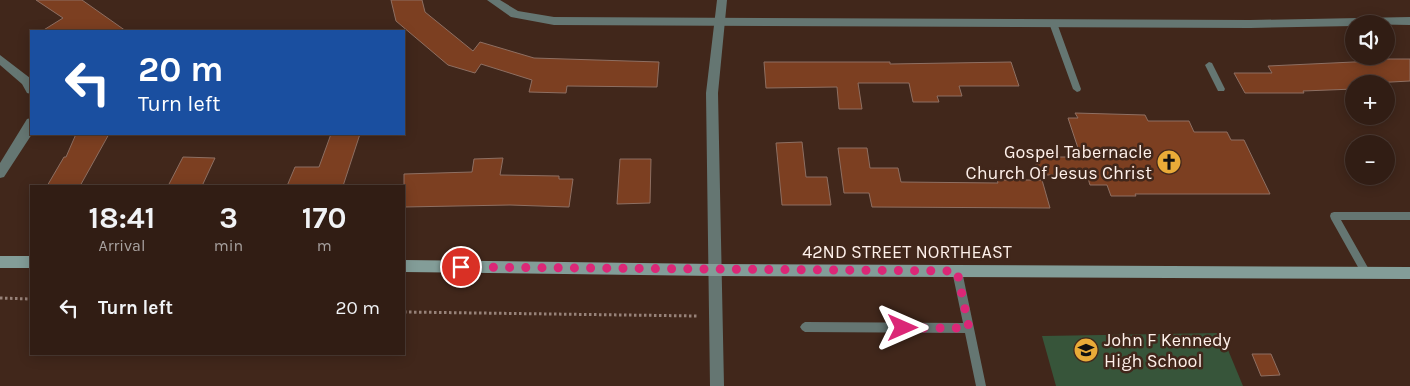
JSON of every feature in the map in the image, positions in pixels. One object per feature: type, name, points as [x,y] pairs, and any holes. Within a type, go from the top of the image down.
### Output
[{"type":"main road","points":[[0,262],[30,262]]},
{"type":"main road","name":"42ND STREET NORTHEAST","points":[[405,266],[715,270],[1410,274]]},
{"type":"street","points":[[492,0],[515,14],[554,21],[1250,24],[1410,21]]},
{"type":"street","points":[[717,386],[712,93],[722,0]]},
{"type":"street","points":[[0,59],[26,81],[30,88]]},
{"type":"street","points":[[0,173],[30,125]]},
{"type":"lane","points":[[1053,23],[1077,89]]},
{"type":"lane","points":[[1209,65],[1221,89]]},
{"type":"lane","points":[[1366,273],[1334,216],[1410,216]]},
{"type":"lane","points":[[957,271],[981,386]]},
{"type":"lane","points":[[805,327],[969,328]]},
{"type":"path","points":[[0,298],[30,299]]},
{"type":"path","points":[[405,312],[716,316]]},
{"type":"green space","points":[[1221,333],[1243,386],[1056,386],[1042,336]]},
{"type":"building","points":[[36,0],[82,0],[125,30],[44,30],[63,18]]},
{"type":"building","points":[[391,0],[422,0],[425,12],[473,51],[480,42],[534,58],[659,62],[657,87],[567,86],[566,93],[529,92],[532,80],[481,64],[475,73],[448,65],[396,21]]},
{"type":"building","points":[[1395,59],[1410,59],[1410,81],[1395,82],[1395,75],[1345,75],[1345,89],[1303,91],[1304,93],[1245,93],[1234,73],[1272,73],[1268,66],[1345,62],[1345,65],[1395,65]]},
{"type":"building","points":[[764,62],[890,62],[890,64],[1011,62],[1019,86],[959,86],[962,96],[937,96],[939,102],[913,102],[909,83],[858,83],[862,109],[839,109],[837,87],[766,88]]},
{"type":"building","name":"Gospel Tabernacle Church Of Jesus Christ","points":[[1075,113],[1145,115],[1148,121],[1189,121],[1194,132],[1227,132],[1231,140],[1244,140],[1270,194],[1135,194],[1136,196],[1111,196],[1107,185],[1090,185],[1087,175],[1039,175],[1034,157],[1081,157],[1068,118],[1078,118]]},
{"type":"building","points":[[76,135],[108,135],[81,185],[48,185],[64,157],[66,157]]},
{"type":"building","points":[[331,135],[360,135],[343,185],[287,185],[295,167],[319,167]]},
{"type":"building","points":[[802,142],[806,177],[827,177],[831,205],[782,205],[776,143]]},
{"type":"building","points":[[838,148],[867,148],[870,168],[898,168],[901,182],[998,183],[997,180],[1042,180],[1050,208],[872,207],[869,193],[844,193]]},
{"type":"building","points":[[183,157],[215,158],[202,185],[169,185]]},
{"type":"building","points":[[503,158],[500,175],[559,176],[559,179],[573,179],[569,207],[510,205],[405,207],[404,174],[472,172],[474,159]]},
{"type":"building","points":[[620,159],[651,159],[650,203],[617,204]]},
{"type":"building","points":[[1252,354],[1271,354],[1280,375],[1261,376]]},
{"type":"place","name":"Gospel Tabernacle Church Of Jesus Christ","points":[[1169,162]]},
{"type":"place","name":"John F Kennedy High School","points":[[1086,350]]},
{"type":"route","points":[[461,267],[957,271],[969,328],[903,328]]}]
